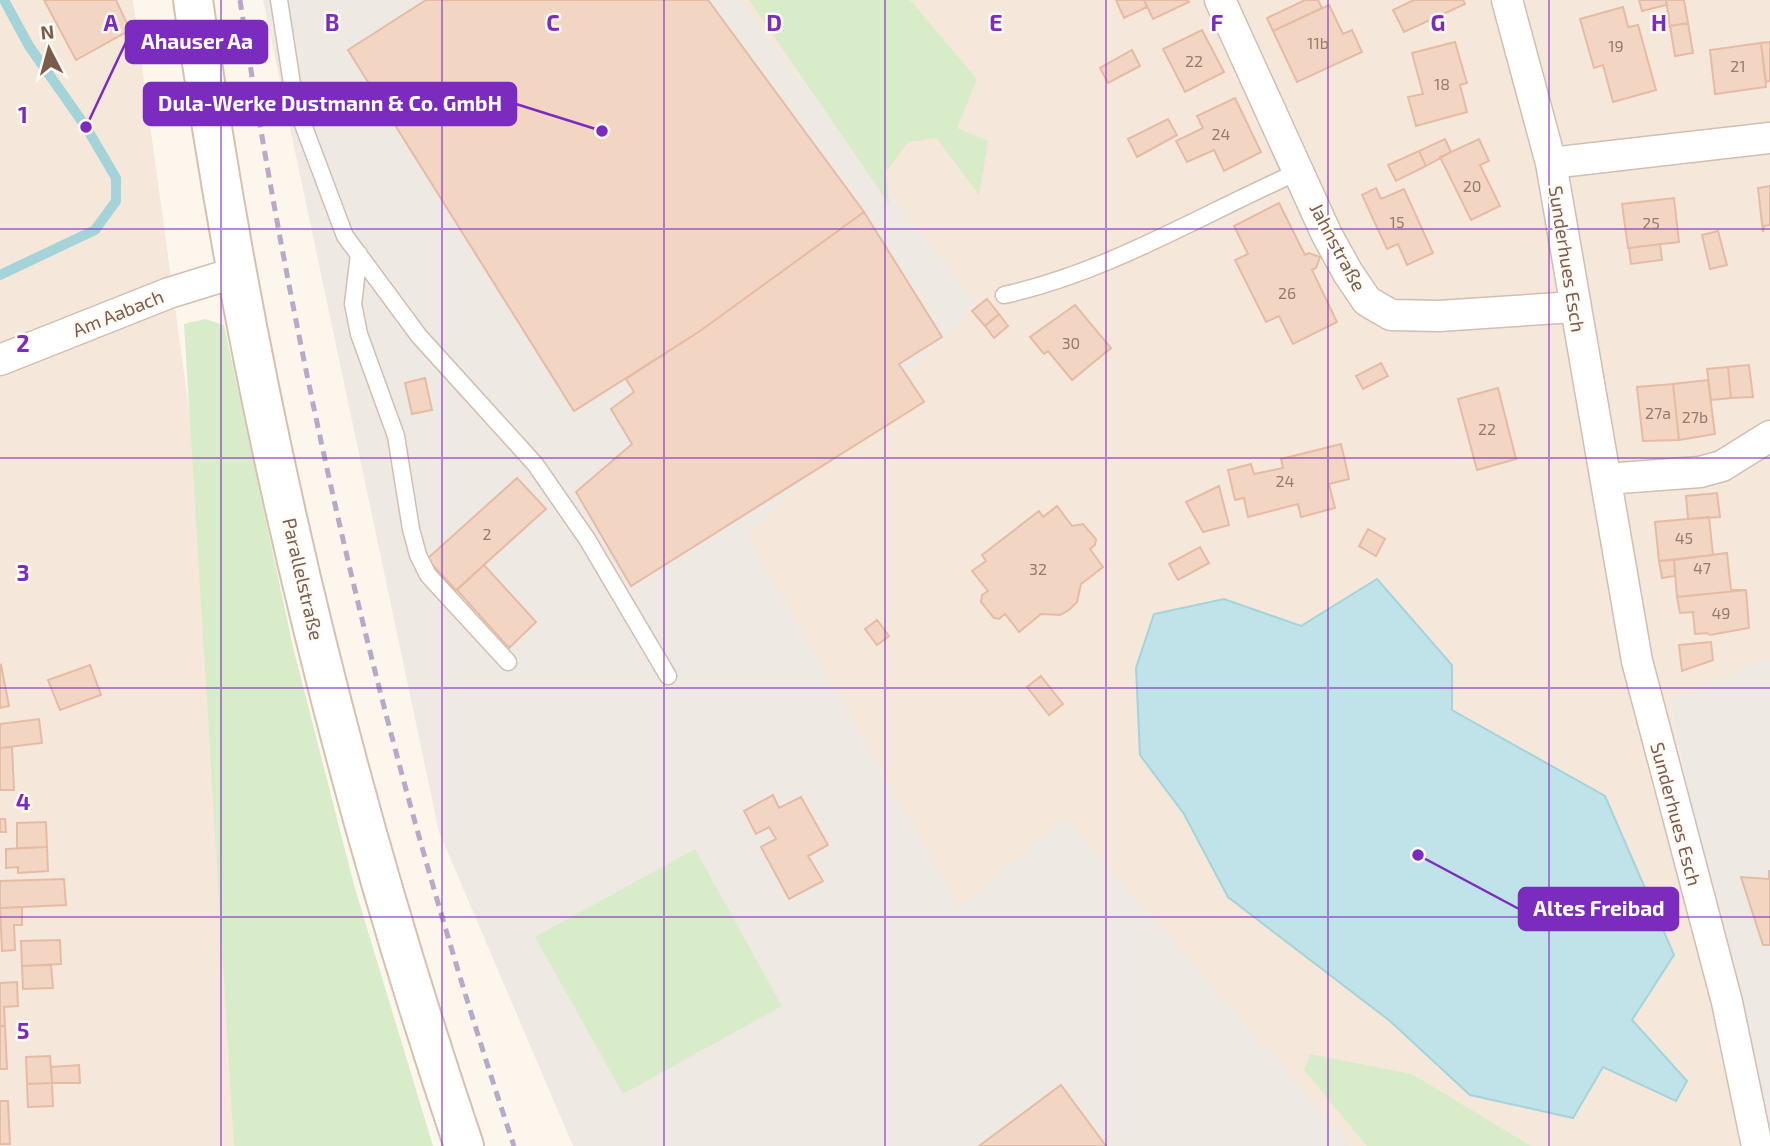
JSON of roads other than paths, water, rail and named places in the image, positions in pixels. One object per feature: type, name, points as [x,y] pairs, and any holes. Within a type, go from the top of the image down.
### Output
[{"type":"main road","name":"Parallelstraße","points":[[194,0],[237,272],[302,579],[351,777],[418,1012],[464,1146]]},
{"type":"street","name":"Jahnstraße","points":[[1220,0],[1348,273],[1367,301],[1391,315],[1439,316],[1574,306]]},
{"type":"street","name":"Sunderhues Esch","points":[[1507,0],[1551,163],[1637,661],[1727,1002],[1757,1146]]},
{"type":"street","name":"Sunderhues Esch","points":[[1551,163],[1770,138]]},
{"type":"street","name":"Am Aabach","points":[[0,360],[169,292],[237,272]]},
{"type":"street","points":[[1606,479],[1700,472],[1722,466],[1770,436]]},
{"type":"lane","points":[[279,0],[295,103],[345,236],[419,336],[535,464],[587,539],[668,676]]},
{"type":"lane","points":[[1004,295],[1049,285],[1113,260],[1229,202],[1300,172]]},
{"type":"lane","points":[[359,254],[352,304],[359,334],[396,436],[411,530],[418,555],[429,575],[508,662]]},
{"type":"water","points":[[1377,579],[1452,665],[1452,710],[1605,796],[1674,955],[1632,1020],[1687,1081],[1676,1101],[1603,1067],[1573,1118],[1470,1095],[1390,1021],[1228,897],[1184,814],[1140,755],[1136,668],[1154,614],[1224,599],[1301,626]]},
{"type":"waterway","points":[[0,275],[95,230],[116,201],[116,178],[86,127],[29,46],[4,0]]},
{"type":"railway","points":[[240,0],[290,291],[352,579],[427,864],[514,1146]]},
{"type":"place","name":"Ahauser Aa","points":[[86,127]]},
{"type":"place","name":"Dula-Werke Dustmann & Co. GmbH","points":[[602,131]]},
{"type":"place","name":"Altes Freibad","points":[[1418,855]]}]
